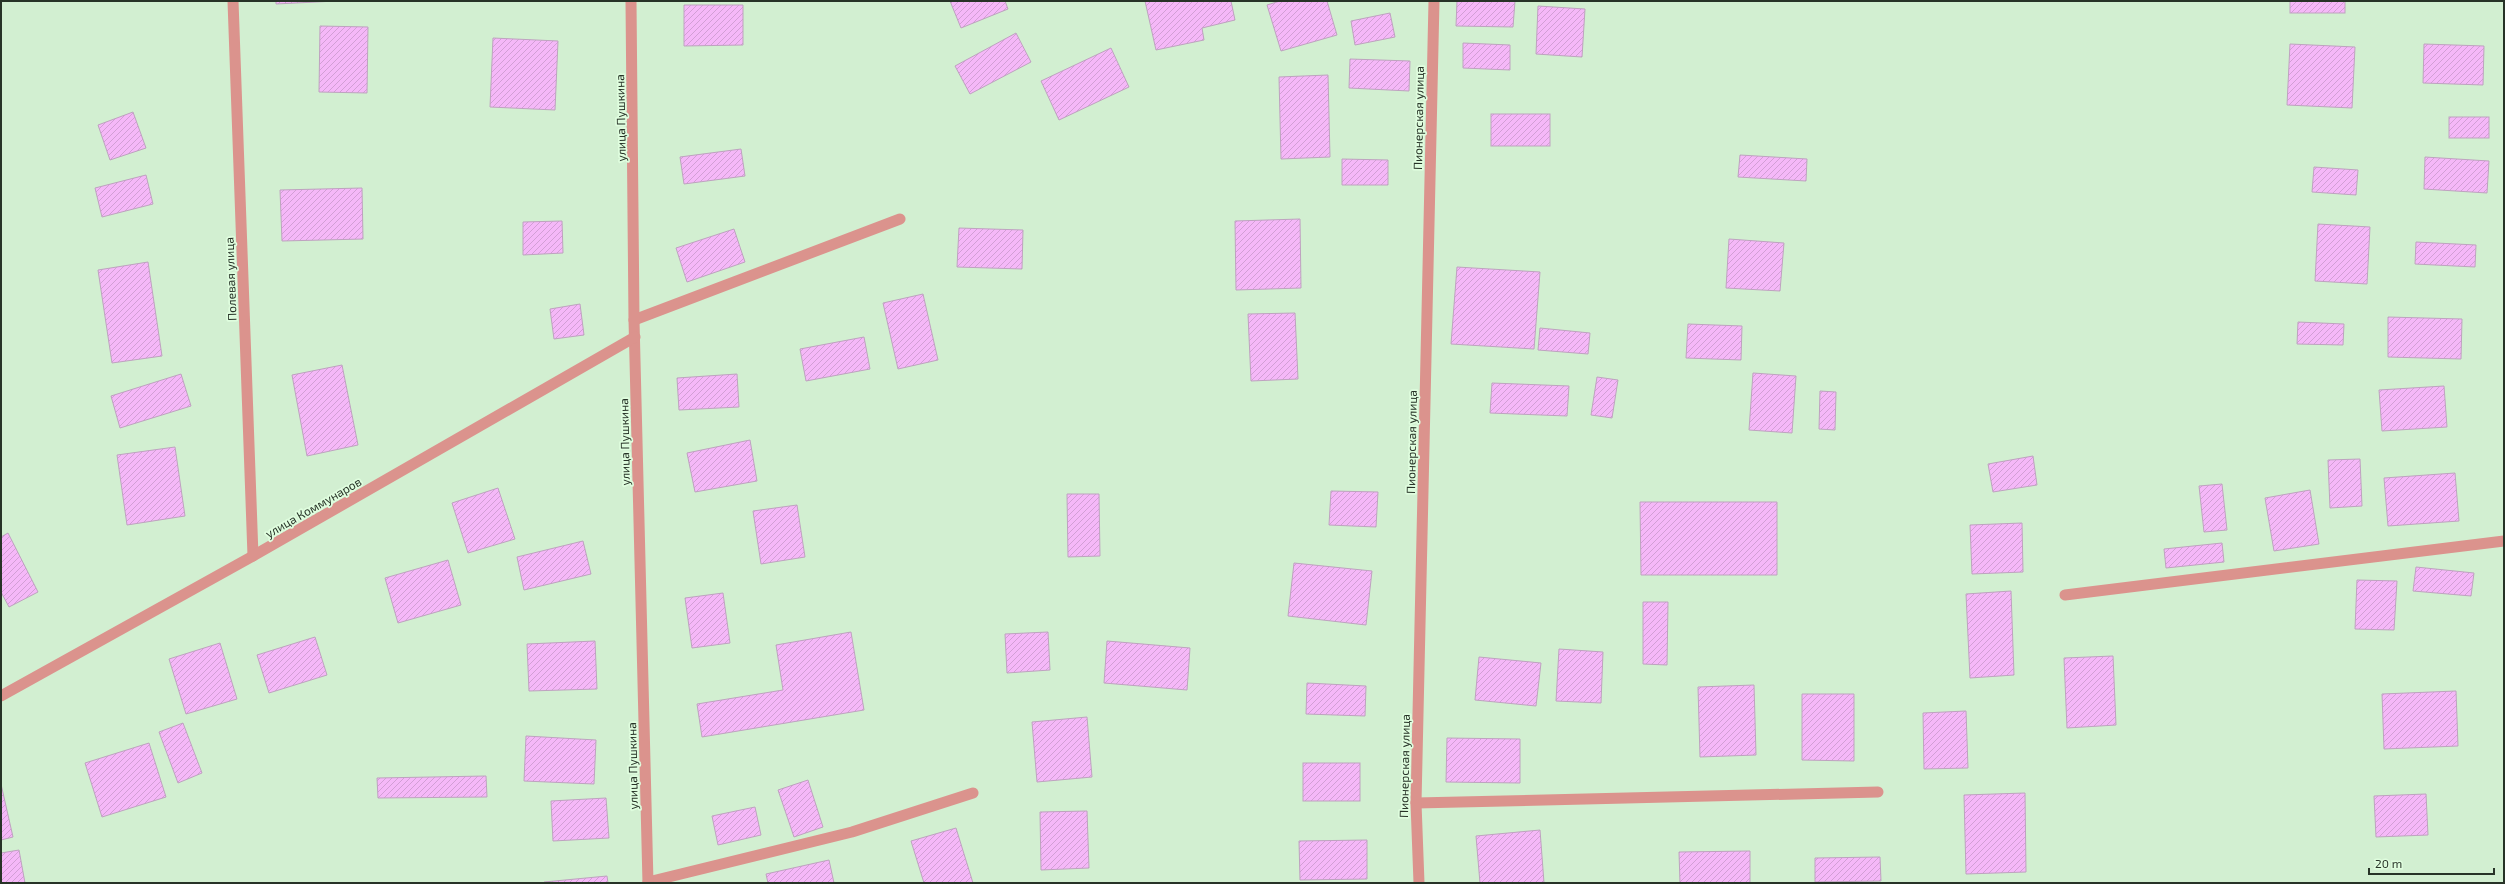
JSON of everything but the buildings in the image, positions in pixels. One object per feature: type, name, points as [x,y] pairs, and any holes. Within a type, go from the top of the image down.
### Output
[{"type":"street","name":"Полевая улица","points":[[233,1],[254,556]]},
{"type":"street","name":"улица Пушкина","points":[[631,1],[634,320],[648,883]]},
{"type":"street","name":"Пионерская улица","points":[[1419,883],[1416,803],[1434,1]]},
{"type":"street","points":[[634,320],[900,219]]},
{"type":"street","name":"улица Коммунаров","points":[[1,696],[254,556],[635,337]]},
{"type":"street","points":[[2065,594],[2504,541]]},
{"type":"street","points":[[1416,803],[1878,792]]},
{"type":"street","points":[[648,883],[852,832],[973,793]]}]
